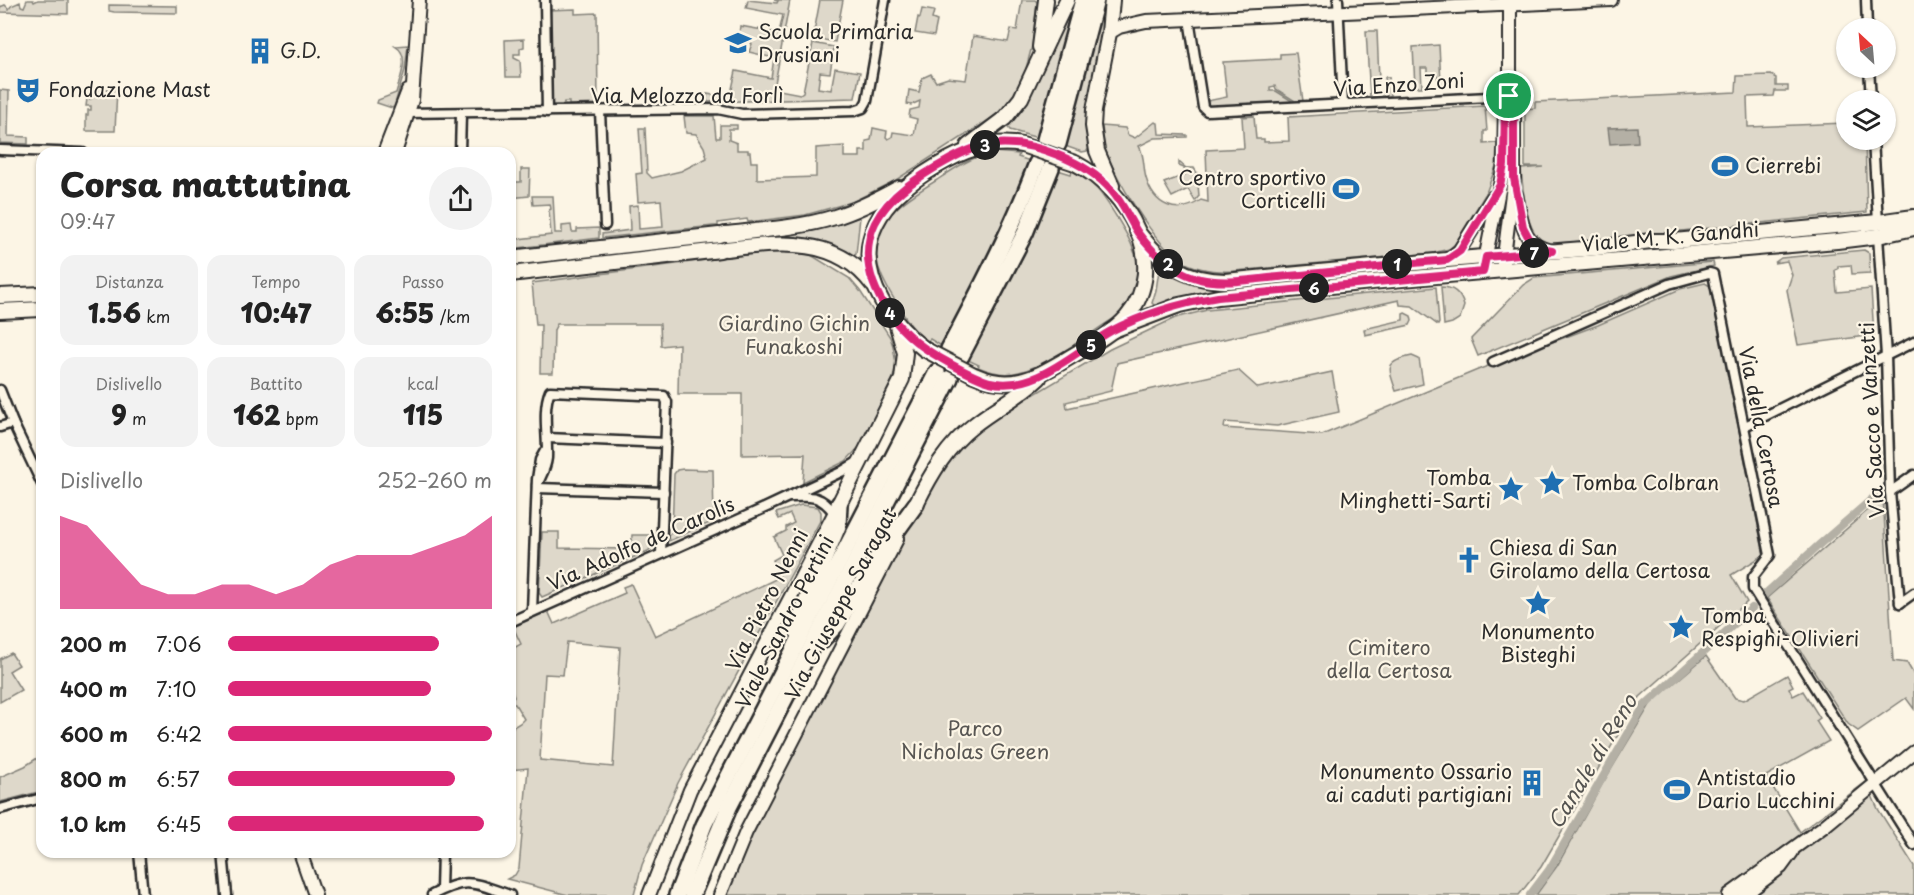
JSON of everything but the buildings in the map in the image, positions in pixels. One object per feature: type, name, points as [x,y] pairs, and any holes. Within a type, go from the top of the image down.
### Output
[{"type":"highway","points":[[1083,0],[1051,142],[1096,0]]},
{"type":"highway","points":[[955,353],[1022,204],[1044,165]]},
{"type":"highway","name":"Viale Sandro Pertini","points":[[677,895],[704,825],[789,660],[944,375],[806,658],[729,807],[692,895]]},
{"type":"highway","points":[[806,658],[837,624],[877,558],[916,504]]},
{"type":"highway","points":[[789,660],[804,606],[838,526],[837,509]]},
{"type":"main road","points":[[1038,61],[1046,0]]},
{"type":"main road","points":[[516,257],[795,226],[836,217],[868,205],[952,158],[1009,113],[1024,92],[1067,0]]},
{"type":"main road","points":[[516,273],[779,244],[814,247],[831,253],[867,278],[896,321],[924,349],[988,381],[1010,383],[1032,378],[1112,331],[1131,311],[1143,287],[1146,274],[1146,262],[1137,231],[1116,196],[1097,151],[1093,126],[1112,5]]},
{"type":"main road","points":[[952,158],[986,145],[1001,143],[1022,145],[1075,162],[1096,176],[1116,196]]},
{"type":"main road","points":[[877,292],[868,264],[868,246],[872,231],[886,208],[915,180]]},
{"type":"main road","points":[[1878,229],[1914,216]]},
{"type":"main road","points":[[1878,229],[1914,228]]},
{"type":"main road","name":"Viale M. K. Gandhi","points":[[1503,263],[1552,251],[1644,241],[1878,229]]},
{"type":"main road","name":"Viale M. K. Gandhi","points":[[1112,331],[1172,307],[1205,299],[1485,264],[1837,241],[1878,229]]},
{"type":"main road","name":"Viale M. K. Gandhi","points":[[1137,231],[1153,251],[1169,265],[1191,276],[1207,280],[1235,281],[1447,260],[1485,264]]},
{"type":"main road","points":[[0,296],[36,294]]},
{"type":"main road","points":[[0,311],[36,309]]},
{"type":"main road","name":"Via Pietro Nenni","points":[[837,509],[902,379],[905,353],[896,321]]},
{"type":"main road","name":"Via Giuseppe Saragat","points":[[916,504],[942,458],[962,435],[993,411],[1024,392],[1047,371]]},
{"type":"street","points":[[396,147],[415,70],[418,0]]},
{"type":"street","points":[[545,0],[547,112]]},
{"type":"street","name":"Via Melozzo da Forlì","points":[[404,113],[720,110],[742,114],[861,109],[867,101],[885,0]]},
{"type":"street","points":[[1112,5],[1122,18],[1146,21],[1338,6],[1611,0]]},
{"type":"street","points":[[1866,0],[1867,18]]},
{"type":"street","points":[[1485,264],[1504,165],[1505,104],[1509,96],[1510,2]]},
{"type":"street","points":[[1338,6],[1343,104]]},
{"type":"street","name":"Via Enzo Zoni","points":[[1189,19],[1200,93],[1205,111],[1509,96]]},
{"type":"street","points":[[1109,33],[1119,27],[1146,21]]},
{"type":"street","points":[[1503,263],[1514,178],[1514,104],[1509,96]]},
{"type":"street","points":[[600,111],[605,225]]},
{"type":"street","points":[[387,147],[404,113]]},
{"type":"street","points":[[460,147],[461,114]]},
{"type":"street","points":[[0,150],[36,151]]},
{"type":"street","name":"Via Sacco e Vanzetti","points":[[1874,150],[1886,356],[1890,492],[1900,603],[1914,593]]},
{"type":"street","points":[[1514,178],[1527,237],[1537,247],[1552,251]]},
{"type":"street","points":[[1447,260],[1460,251],[1500,185]]},
{"type":"street","name":"Via della Certosa","points":[[1493,362],[1669,284],[1711,273],[1714,276],[1770,555],[1753,577],[1752,586],[1914,845]]},
{"type":"street","points":[[1745,426],[1914,342]]},
{"type":"street","points":[[0,390],[36,471]]},
{"type":"street","points":[[532,611],[538,469],[546,448],[548,396],[552,390],[655,394],[666,397],[660,554]]},
{"type":"street","points":[[0,427],[13,423]]},
{"type":"street","points":[[547,438],[666,443]]},
{"type":"street","name":"Via Adolfo de Carolis","points":[[516,619],[841,472],[862,459]]},
{"type":"street","points":[[1890,492],[1914,475]]},
{"type":"street","points":[[537,486],[664,492]]},
{"type":"street","name":"Via Adolfo de Carolis","points":[[786,497],[808,496],[837,509]]},
{"type":"street","name":"Via Giuseppe Saragat","points":[[720,895],[746,832],[916,504]]},
{"type":"street","name":"Via Pietro Nenni","points":[[649,895],[690,790],[837,509]]},
{"type":"street","points":[[1729,895],[1794,849],[1914,752]]},
{"type":"street","points":[[0,809],[36,800]]},
{"type":"street","points":[[1744,895],[1781,867],[1794,849]]},
{"type":"street","points":[[140,858],[143,895]]},
{"type":"street","points":[[223,858],[227,895]]},
{"type":"street","points":[[302,858],[315,895]]},
{"type":"street","points":[[441,890],[442,858]]},
{"type":"street","points":[[432,895],[458,883],[467,882],[510,895]]},
{"type":"green space","points":[[27,0],[34,2],[68,0],[68,14],[0,12],[0,7],[5,5],[9,9],[20,2],[24,7]]},
{"type":"green space","points":[[748,0],[777,3],[778,1],[774,0],[790,0],[774,89],[800,94],[803,92],[813,43],[834,47],[830,73],[820,72],[818,88],[831,90],[835,68],[860,72],[855,98],[707,102],[707,94],[730,98],[736,71],[771,78],[774,58],[749,52],[752,44],[745,35],[739,34],[740,26],[779,33],[783,15],[746,8]]},
{"type":"green space","points":[[820,0],[843,0],[835,42],[813,38]]},
{"type":"green space","points":[[1022,0],[1037,2],[1032,46],[1024,76],[1011,99],[995,116],[896,180],[852,202],[805,215],[748,222],[747,219],[718,223],[718,226],[602,238],[602,234],[630,230],[629,206],[638,205],[639,229],[663,227],[661,200],[638,202],[636,174],[642,173],[639,128],[645,128],[647,173],[652,178],[681,171],[707,158],[704,147],[696,134],[686,133],[684,116],[714,116],[716,138],[720,138],[720,125],[737,125],[737,129],[729,129],[729,140],[737,143],[737,150],[750,152],[751,162],[757,162],[757,179],[816,177],[816,148],[844,146],[844,157],[860,157],[860,151],[866,151],[866,141],[871,140],[873,128],[887,131],[888,139],[892,137],[893,132],[914,135],[917,119],[909,117],[910,110],[919,108],[920,101],[911,105],[907,104],[909,90],[919,92],[922,78],[931,74],[936,82],[948,78],[966,80],[973,36],[1008,42],[1011,29],[1017,30]]},
{"type":"green space","points":[[1072,0],[1075,0],[1038,138],[1010,130],[1006,125]]},
{"type":"green space","points":[[1105,0],[1107,0],[1090,147],[1087,151],[1082,152],[1065,146]]},
{"type":"green space","points":[[109,5],[177,6],[177,13],[114,12],[109,11]]},
{"type":"green space","points":[[575,9],[575,14],[597,13],[598,104],[569,105],[569,102],[564,102],[563,105],[550,105],[548,10]]},
{"type":"green space","points":[[922,9],[934,11],[932,19],[937,21],[934,36],[915,33]]},
{"type":"green space","points":[[1366,31],[1377,31],[1379,80],[1374,81],[1374,92],[1386,92],[1385,77],[1389,77],[1390,96],[1370,97]]},
{"type":"green space","points":[[524,39],[524,47],[520,48],[520,54],[514,54],[514,58],[520,61],[521,77],[506,77],[505,40]]},
{"type":"green space","points":[[408,45],[405,70],[394,107],[377,103],[378,100],[396,93],[402,74],[403,61],[400,50],[395,46]]},
{"type":"green space","points":[[1439,45],[1441,83],[1438,83],[1437,74],[1427,75],[1427,68],[1421,68],[1422,87],[1415,87],[1413,47]]},
{"type":"green space","points":[[1296,53],[1303,101],[1295,101],[1275,86],[1270,87],[1270,91],[1276,91],[1293,103],[1208,107],[1207,101],[1227,97],[1223,62],[1280,59],[1280,54]]},
{"type":"green space","name":"Cierrebi","points":[[1771,75],[1776,78],[1776,86],[1788,86],[1788,91],[1775,91],[1774,96],[1747,97],[1748,127],[1836,123],[1836,150],[1865,150],[1867,212],[1557,243],[1548,243],[1534,232],[1524,199],[1521,169],[1543,167],[1525,167],[1525,109],[1535,108],[1535,102],[1736,92],[1737,76]]},
{"type":"green space","points":[[87,89],[117,89],[115,131],[86,131],[86,115],[88,115],[88,110],[91,110],[91,106],[86,106],[87,99],[91,99],[91,94],[87,94]]},
{"type":"green space","points":[[0,90],[9,91],[8,136],[28,137],[28,144],[0,143]]},
{"type":"green space","name":"Centro sportivo Corticelli","points":[[1485,106],[1487,131],[1484,131],[1484,144],[1497,143],[1496,166],[1486,193],[1455,244],[1449,249],[1433,253],[1234,271],[1213,271],[1193,266],[1170,252],[1148,226],[1117,176],[1103,141],[1102,126],[1125,128],[1128,135],[1135,138],[1155,122],[1158,123],[1159,134],[1187,135],[1187,137],[1155,138],[1139,146],[1146,178],[1155,196],[1168,206],[1183,207],[1201,200],[1208,202],[1206,150],[1244,148],[1242,117],[1254,116],[1256,139],[1264,139],[1264,142],[1289,141],[1288,117]]},
{"type":"green space","points":[[994,152],[1019,154],[1018,157],[1030,161],[999,237],[943,347],[922,337],[905,317],[882,277],[876,258],[876,242],[880,228],[902,204],[964,163]]},
{"type":"green space","points":[[1179,162],[1186,168],[1194,168],[1197,173],[1199,196],[1195,201],[1188,189],[1172,197],[1164,183],[1185,175],[1184,168],[1179,166]]},
{"type":"green space","points":[[521,169],[530,169],[529,196],[516,197],[516,182],[521,182]]},
{"type":"green space","points":[[1058,170],[1071,174],[1072,171],[1086,179],[1103,196],[1116,216],[1136,256],[1138,269],[1133,294],[1113,319],[1041,364],[1009,374],[983,369],[968,360],[1030,238]]},
{"type":"green space","points":[[532,196],[553,196],[555,233],[562,233],[562,226],[571,225],[572,232],[577,232],[577,229],[599,228],[599,238],[516,248],[516,239],[551,235],[550,204],[533,205]]},
{"type":"green space","points":[[860,217],[856,254],[852,257],[835,248],[804,239],[776,237],[726,242],[812,231]]},
{"type":"green space","points":[[1864,250],[1869,253],[1870,273],[1852,274],[1851,265],[1838,266],[1835,270],[1837,292],[1871,289],[1874,335],[1798,345],[1787,290],[1792,275],[1787,261],[1774,263],[1781,258]]},
{"type":"green space","name":"Giardino Gichin Funakoshi","points":[[774,251],[811,255],[849,278],[890,337],[896,364],[893,378],[860,446],[846,461],[803,482],[805,454],[742,455],[742,394],[678,394],[679,344],[661,346],[660,324],[557,324],[554,330],[553,373],[540,373],[541,325],[536,325],[532,283]]},
{"type":"green space","points":[[1713,262],[1714,266],[1671,276],[1478,356],[1471,339],[1523,285],[1534,278]]},
{"type":"green space","points":[[1161,268],[1193,284],[1224,289],[1386,274],[1204,292],[1155,306],[1152,303]]},
{"type":"green space","name":"Cimitero della Certosa","points":[[1705,283],[1710,286],[1764,555],[1731,575],[1747,602],[1640,697],[1541,867],[1519,895],[727,895],[734,870],[773,787],[854,639],[916,513],[953,450],[983,425],[1110,349],[1175,318],[1207,310],[1436,287],[1438,325],[1412,306],[1400,305],[1399,300],[1117,363],[1111,391],[1066,402],[1067,408],[1238,370],[1258,388],[1332,372],[1339,412],[1277,426],[1225,422],[1224,428],[1322,435],[1480,369],[1598,325],[1680,289]]},
{"type":"green space","points":[[1441,287],[1456,292],[1464,306],[1460,318],[1444,325]]},
{"type":"green space","points":[[1405,313],[1411,316],[1410,325],[1365,335],[1364,329],[1403,320]]},
{"type":"green space","points":[[1412,356],[1419,359],[1423,384],[1396,391],[1390,367],[1403,358]]},
{"type":"green space","points":[[677,470],[713,470],[714,521],[669,541],[668,536],[672,532],[674,474]]},
{"type":"green space","points":[[1883,497],[1893,661],[1907,663],[1914,675],[1914,709],[1906,698],[1858,731],[1848,724],[1767,598]]},
{"type":"green space","points":[[801,505],[818,507],[821,512],[821,519],[678,783],[642,865],[634,895],[568,895],[507,879],[515,875],[519,868],[528,768],[516,769],[516,725],[524,719],[516,706],[516,647],[521,644],[516,633],[516,626],[548,611],[554,624],[625,593],[623,587],[631,584],[655,636],[780,577],[773,560],[782,555],[774,537],[786,531],[786,527],[794,523],[790,514],[779,519],[776,513]],"holes":[[[567,642],[620,647],[613,767],[540,760],[545,674],[563,675]]]},
{"type":"green space","points":[[542,532],[559,532],[559,548],[631,549],[632,535],[654,535],[654,545],[648,551],[542,597],[539,593]]},
{"type":"green space","points":[[11,653],[19,665],[9,671],[21,690],[0,702],[0,659]]},
{"type":"green space","points":[[1706,656],[1735,698],[1744,700],[1787,675],[1793,686],[1789,688],[1793,696],[1803,691],[1820,718],[1816,721],[1829,741],[1766,776],[1800,832],[1866,782],[1878,809],[1914,866],[1914,895],[1536,895],[1557,866],[1651,703]]},
{"type":"green space","points":[[36,759],[36,793],[0,802],[0,777]]},
{"type":"shaded area","points":[[1637,127],[1638,142],[1610,144],[1608,128]]},
{"type":"waterway","name":"Canale di Reno","points":[[1764,595],[1880,492]]},
{"type":"waterway","name":"Canale di Reno","points":[[1530,895],[1549,870],[1644,706],[1752,608]]},
{"type":"place","name":"Scuola Primaria Drusiani","points":[[738,43]]},
{"type":"place","name":"G.D.","points":[[260,51]]},
{"type":"place","name":"Fondazione Mast","points":[[28,90]]},
{"type":"place","name":"Cierrebi","points":[[1725,166]]},
{"type":"place","name":"Centro sportivo Corticelli","points":[[1346,189]]},
{"type":"place","name":"Tomba Colbran","points":[[1552,483]]},
{"type":"place","name":"Tomba Minghetti-Sarti","points":[[1511,489]]},
{"type":"place","name":"Chiesa di San Girolamo della Certosa","points":[[1469,560]]},
{"type":"place","name":"Monumento Bisteghi","points":[[1538,603]]},
{"type":"place","name":"Tomba Respighi-Olivieri","points":[[1681,627]]},
{"type":"place","name":"Monumento Ossario ai caduti partigiani","points":[[1532,783]]},
{"type":"place","name":"Antistadio Dario Lucchini","points":[[1677,790]]},
{"type":"route","points":[[1509,96],[1514,104],[1514,178],[1523,227],[1527,237],[1537,247],[1552,251],[1486,257],[1483,272],[1218,297],[1179,305],[1112,331],[1032,378],[998,383],[967,372],[918,344],[889,312],[877,292],[870,272],[868,246],[872,231],[879,216],[895,199],[915,180],[952,158],[978,147],[1001,143],[1018,144],[1044,151],[1075,162],[1089,171],[1103,181],[1116,196],[1137,231],[1153,251],[1176,269],[1191,276],[1207,280],[1235,281],[1447,260],[1460,251],[1500,185],[1504,165],[1505,104],[1509,96]]},
{"type":"park label","name":"Parco Nicholas Green","points":[[975,740]]}]
